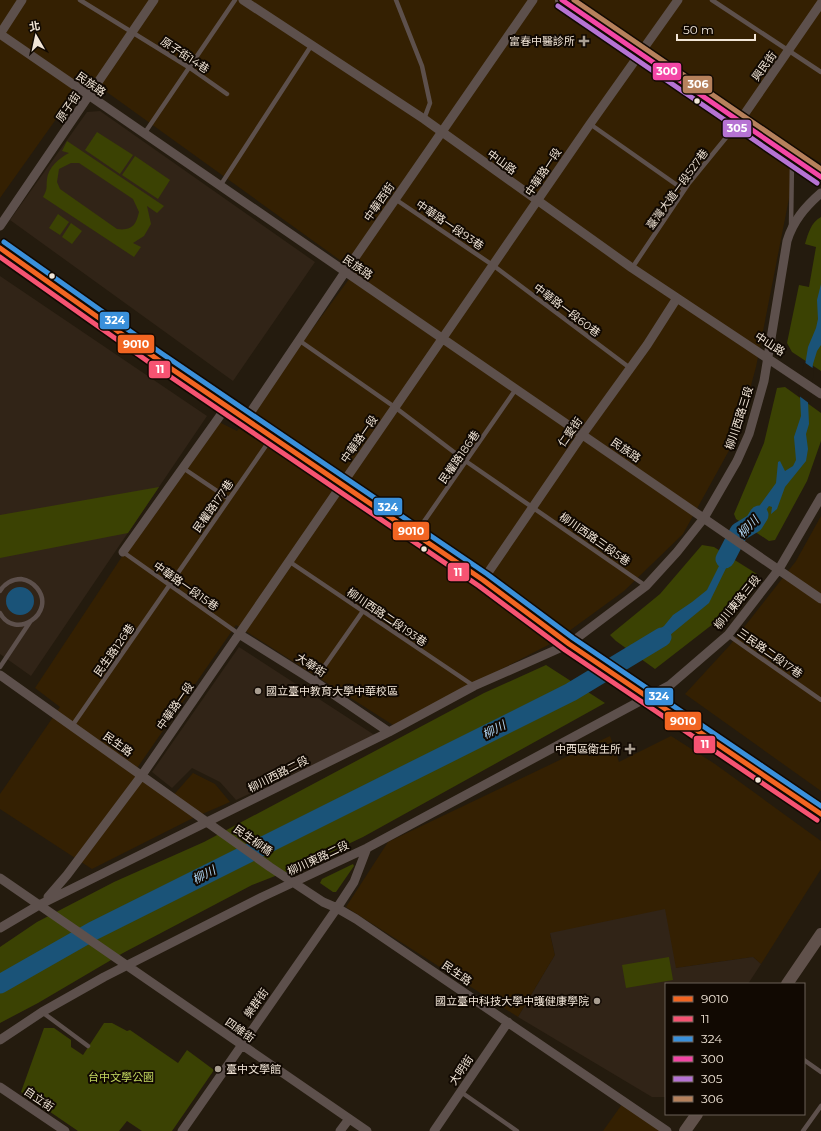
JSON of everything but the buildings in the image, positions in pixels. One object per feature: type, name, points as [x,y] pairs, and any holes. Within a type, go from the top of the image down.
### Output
[{"type":"main road","points":[[562,0],[821,177]]},
{"type":"main road","points":[[0,248],[156,359],[483,580],[569,644],[589,656],[821,814]]},
{"type":"main road","points":[[788,983],[821,934]]},
{"type":"main road","points":[[685,1131],[696,1115]]},
{"type":"street","points":[[0,34],[22,0]]},
{"type":"street","name":"原子街","points":[[0,226],[154,0]]},
{"type":"street","name":"中山路","points":[[243,0],[424,119],[441,133],[537,202],[632,268],[821,394]]},
{"type":"street","name":"中華西街","points":[[246,420],[300,341],[344,272],[534,0]]},
{"type":"street","name":"中華路一段","points":[[39,905],[54,891],[67,875],[142,775],[494,266],[639,53],[678,0]]},
{"type":"street","name":"興民街","points":[[739,122],[821,3]]},
{"type":"street","name":"民族路","points":[[0,34],[442,340],[779,569]]},
{"type":"street","name":"柳川西路三段","points":[[569,644],[646,586],[677,552],[704,518],[737,461],[749,434],[764,381],[787,241],[791,227],[807,205],[821,193]]},
{"type":"street","name":"仁愛街","points":[[483,580],[582,435],[647,345],[677,298]]},
{"type":"street","points":[[123,552],[227,406]]},
{"type":"street","name":"柳川東路三段","points":[[646,696],[659,692],[670,684],[728,635],[779,569],[821,497]]},
{"type":"street","points":[[779,569],[821,598]]},
{"type":"street","name":"大華街","points":[[239,634],[314,681],[389,732]]},
{"type":"street","name":"柳川西路二段","points":[[0,928],[39,905],[389,732],[474,686],[569,644]]},
{"type":"street","name":"民生路","points":[[0,675],[142,775],[222,834]]},
{"type":"street","name":"柳川東路二段","points":[[0,1040],[42,1012],[126,966],[294,882],[366,848],[616,715],[646,696]]},
{"type":"street","name":"民生柳橋","points":[[222,834],[270,867]]},
{"type":"street","name":"樂群街","points":[[182,1131],[354,882],[366,848]]},
{"type":"street","name":"民生路","points":[[270,867],[323,902],[337,908],[508,1022],[667,1131]]},
{"type":"street","points":[[0,878],[39,905]]},
{"type":"street","name":"四維街","points":[[39,905],[367,1131]]},
{"type":"street","name":"大明街","points":[[434,1131],[508,1022]]},
{"type":"street","name":"自立街","points":[[0,1087],[65,1131]]},
{"type":"street","points":[[340,1131],[349,1119]]},
{"type":"lane","name":"原子街14巷","points":[[80,0],[190,68],[227,94]]},
{"type":"lane","points":[[144,134],[235,0]]},
{"type":"lane","points":[[396,0],[422,66],[430,103],[424,119]]},
{"type":"lane","points":[[712,0],[821,72]]},
{"type":"lane","points":[[220,186],[311,46]]},
{"type":"lane","name":"臺灣大道一段527巷","points":[[632,268],[684,190],[739,122]]},
{"type":"lane","points":[[590,124],[684,190]]},
{"type":"lane","points":[[791,227],[790,212],[793,171],[792,157]]},
{"type":"lane","name":"中華路一段93巷","points":[[396,199],[494,266]]},
{"type":"lane","name":"中華路一段60巷","points":[[494,266],[630,368]]},
{"type":"lane","name":"柳川西路三段5巷","points":[[300,341],[396,408],[466,462],[646,586]]},
{"type":"lane","name":"民權路186巷","points":[[415,534],[516,389]]},
{"type":"lane","name":"民權路177巷","points":[[170,585],[272,437]]},
{"type":"lane","points":[[183,468],[229,499]]},
{"type":"lane","name":"中華路一段15巷","points":[[123,552],[239,634]]},
{"type":"lane","name":"柳川西路二段193巷","points":[[290,562],[474,686]]},
{"type":"lane","points":[[0,591],[8,582],[23,579],[36,586],[40,591],[42,605],[36,618],[30,622],[0,667]]},
{"type":"lane","name":"民生路126巷","points":[[72,726],[170,585]]},
{"type":"lane","points":[[314,681],[362,611]]},
{"type":"lane","points":[[0,613],[8,621],[15,624],[30,622]]},
{"type":"lane","name":"三民路二段17巷","points":[[728,635],[821,700]]},
{"type":"lane","points":[[42,1012],[88,1046]]},
{"type":"lane","points":[[805,1061],[821,1072]]},
{"type":"lane","points":[[461,1092],[517,1131]]},
{"type":"lane","points":[[803,1131],[821,1106]]},
{"type":"shaded area","points":[[0,0],[821,0],[821,163],[794,147],[792,183],[756,367],[737,436],[683,534],[624,591],[554,642],[393,725],[236,625],[133,774],[170,799],[193,773],[215,784],[230,802],[193,818],[92,869],[0,809],[0,794],[60,707],[35,688],[213,419],[237,431],[355,271],[86,77],[0,198]]},
{"type":"shaded area","points":[[100,111],[315,262],[233,381],[10,220],[87,112]]},
{"type":"shaded area","points":[[0,276],[207,416],[31,676],[0,654]]},
{"type":"shaded area","points":[[821,516],[821,791],[685,694],[730,645],[796,561]]},
{"type":"shaded area","name":"國立臺中教育大學中華校區","points":[[239,647],[376,736],[236,800],[220,782],[192,768],[172,788],[152,772]]},
{"type":"shaded area","points":[[610,736],[619,762],[671,736],[715,764],[821,841],[821,869],[761,964],[753,957],[676,968],[550,934],[555,955],[518,1017],[346,907],[388,842]]},
{"type":"shaded area","name":"國立臺中科技大學中護健康學院","points":[[665,909],[676,968],[753,957],[761,964],[749,983],[665,983],[665,1097],[652,1097],[518,1017],[555,955],[550,933]]},
{"type":"shaded area","points":[[625,1100],[662,1131],[603,1131]]},
{"type":"green space","points":[[97,132],[133,155],[120,174],[85,150]]},
{"type":"green space","points":[[67,141],[164,206],[157,213],[147,206],[151,224],[144,236],[133,243],[141,247],[134,257],[43,197],[46,190],[49,171],[61,158],[69,153],[62,151]],"holes":[[[71,163],[79,163],[133,199],[139,212],[135,224],[130,228],[117,229],[60,189],[57,182],[59,169]]]},
{"type":"green space","points":[[135,156],[170,180],[158,199],[122,175]]},
{"type":"green space","points":[[58,214],[69,222],[60,235],[49,228]]},
{"type":"green space","points":[[821,217],[821,371],[792,352],[787,343],[799,285],[809,287],[816,247],[805,244],[812,225]]},
{"type":"green space","points":[[71,223],[82,231],[72,244],[62,237]]},
{"type":"green space","points":[[785,387],[821,413],[821,441],[807,481],[775,540],[769,541],[736,519],[734,514],[764,443],[777,388]]},
{"type":"green space","points":[[159,487],[128,533],[0,558],[0,515]]},
{"type":"green space","points":[[702,545],[714,547],[757,574],[713,624],[655,669],[610,635],[660,594]]},
{"type":"green space","points":[[546,665],[605,703],[363,837],[306,864],[252,885],[123,953],[38,1003],[0,1023],[0,947],[37,922],[114,882],[204,842],[484,693]]},
{"type":"green space","points":[[353,864],[354,866],[336,892],[333,892],[320,883],[322,879]]},
{"type":"green space","points":[[669,957],[673,980],[626,988],[622,965]]},
{"type":"green space","name":"台中文學公園","points":[[104,1023],[112,1023],[127,1031],[130,1030],[178,1063],[187,1050],[214,1070],[172,1131],[142,1131],[127,1121],[119,1131],[78,1131],[21,1092],[44,1028],[54,1028],[71,1040],[71,1047],[83,1055]]},
{"type":"water","name":"柳川","points":[[821,284],[821,345],[817,351],[813,364],[808,401],[809,424],[806,434],[808,449],[806,461],[785,487],[777,509],[771,514],[772,507],[769,506],[730,560],[709,603],[647,654],[630,645],[640,643],[664,626],[673,615],[707,590],[726,552],[776,483],[778,462],[780,461],[785,471],[793,466],[796,460],[794,437],[801,416],[800,396],[808,347],[818,319],[817,300]]},
{"type":"water","points":[[20,587],[30,591],[34,601],[30,611],[20,615],[10,611],[6,601],[10,591]]},
{"type":"pier","points":[[804,362],[814,369],[810,404],[798,395]]},
{"type":"pier","points":[[743,525],[753,532],[735,558],[724,551]]},
{"type":"waterway","name":"柳川","points":[[725,559],[739,532],[754,523],[759,515]]},
{"type":"waterway","name":"柳川","points":[[0,984],[93,931],[571,692],[662,637]]},
{"type":"transit line","name":"300","points":[[562,0],[821,177]]},
{"type":"transit line","name":"306","points":[[574,0],[821,169]]},
{"type":"transit line","name":"305","points":[[558,6],[817,183]]},
{"type":"transit line","name":"324","points":[[4,242],[161,353],[487,574],[573,638],[821,806]]},
{"type":"transit line","name":"9010","points":[[0,248],[157,359],[483,580],[569,644],[821,814]]},
{"type":"transit line","name":"11","points":[[0,257],[153,365],[479,586],[565,650],[817,820]]},
{"type":"place","name":"富春中醫診所","points":[[584,41]]},
{"type":"place","name":"國立臺中教育大學中華校區","points":[[258,691]]},
{"type":"place","name":"中西區衛生所","points":[[630,749]]},
{"type":"place","name":"國立臺中科技大學中護健康學院","points":[[597,1001]]},
{"type":"place","name":"臺中文學館","points":[[218,1069]]}]
